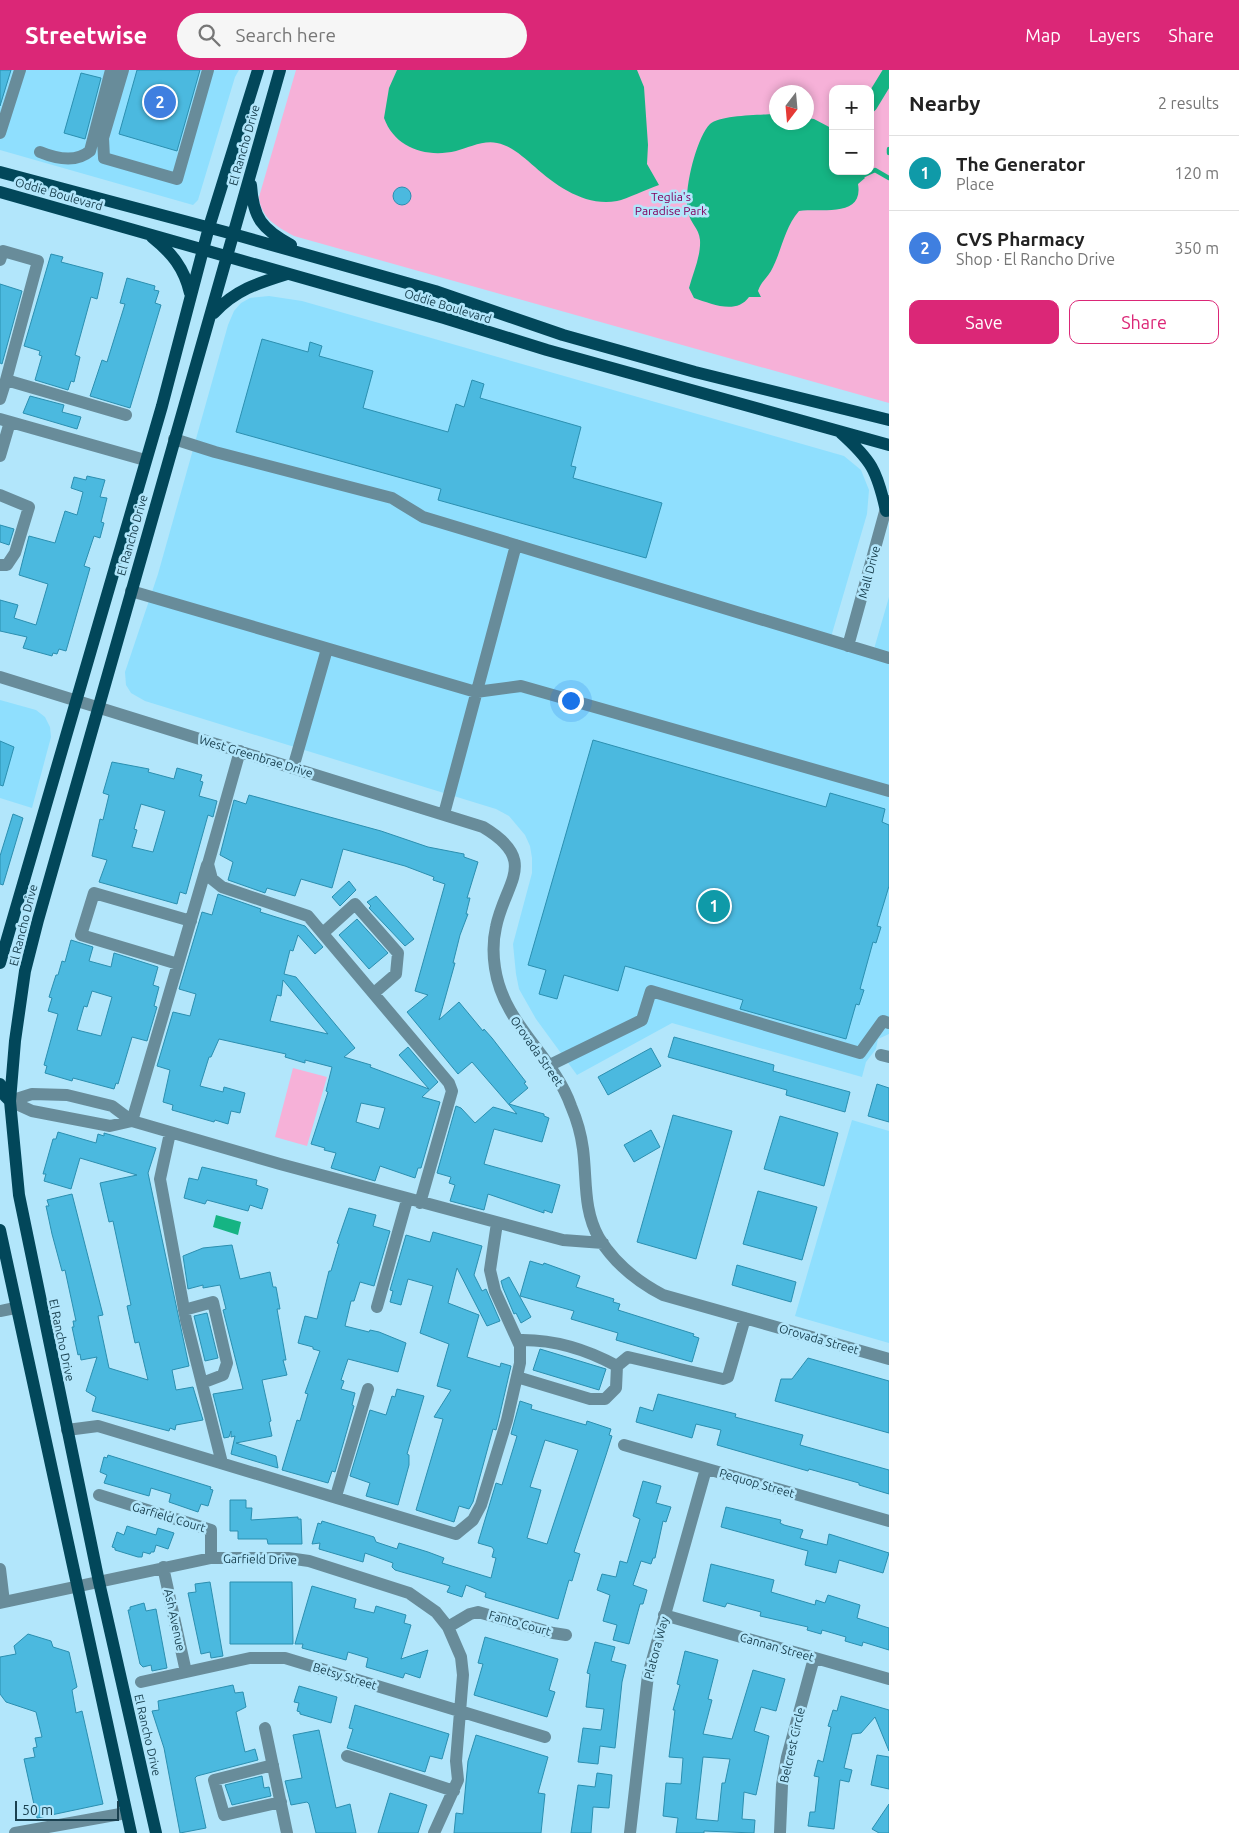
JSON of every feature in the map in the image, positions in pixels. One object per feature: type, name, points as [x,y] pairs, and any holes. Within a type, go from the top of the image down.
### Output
[{"type":"main road","name":"El Rancho Drive","points":[[0,963],[145,460],[202,250],[258,70]]},
{"type":"main road","name":"El Rancho Drive","points":[[156,1833],[99,1582],[19,1195],[10,1101],[15,1041],[25,971],[97,707],[174,439],[212,315],[280,70]]},
{"type":"main road","name":"Oddie Boulevard","points":[[0,172],[209,227],[435,291],[595,344],[695,372],[889,420]]},
{"type":"main road","points":[[250,175],[254,211],[260,224],[279,239],[310,256]]},
{"type":"main road","name":"Oddie Boulevard","points":[[0,192],[889,445]]},
{"type":"main road","points":[[148,234],[175,257],[187,280],[191,295]]},
{"type":"main road","points":[[212,315],[223,303],[244,288],[288,274]]},
{"type":"main road","points":[[838,429],[864,454],[872,465],[888,506]]},
{"type":"main road","points":[[0,1084],[5,1096],[10,1101]]},
{"type":"main road","points":[[0,1230],[15,1308],[45,1432],[131,1833]]},
{"type":"street","points":[[0,133],[20,70]]},
{"type":"street","points":[[40,152],[63,158],[82,158],[90,151],[111,70]]},
{"type":"street","points":[[123,70],[103,138],[104,158],[177,178],[208,70]]},
{"type":"street","points":[[0,399],[38,261],[1,253]]},
{"type":"street","points":[[6,380],[126,416]]},
{"type":"street","points":[[0,456],[5,421],[145,460]]},
{"type":"street","points":[[174,439],[215,452],[392,498],[423,517],[889,658]]},
{"type":"street","points":[[0,494],[29,507],[15,554],[7,565],[0,566]]},
{"type":"street","name":"Mall Drive","points":[[848,646],[888,506]]},
{"type":"street","points":[[444,814],[516,545]]},
{"type":"street","points":[[131,591],[476,692],[521,686],[889,791]]},
{"type":"street","points":[[293,768],[327,649]]},
{"type":"street","name":"West Greenbrae Drive","points":[[0,677],[444,814],[483,827],[507,844]]},
{"type":"street","points":[[132,1122],[240,751]]},
{"type":"street","name":"Orovada Street","points":[[507,844],[513,859],[514,875],[496,926],[495,968],[499,988],[508,1008],[548,1066],[571,1104],[583,1150],[585,1193],[589,1214],[602,1243],[624,1270],[642,1284],[663,1295],[889,1359]]},
{"type":"street","points":[[208,864],[212,879],[222,887],[308,916],[449,1083],[452,1091],[420,1203]]},
{"type":"street","points":[[178,964],[81,935],[94,893],[191,921]]},
{"type":"street","points":[[323,933],[355,904],[398,953],[396,974],[374,993]]},
{"type":"street","points":[[548,1066],[642,1020],[652,992],[860,1053],[883,1021],[889,1023]]},
{"type":"street","points":[[10,1101],[32,1094],[67,1095],[112,1106],[132,1122],[407,1200],[563,1240],[602,1243]]},
{"type":"street","points":[[10,1101],[32,1112],[110,1126],[132,1122]]},
{"type":"street","points":[[170,1133],[160,1179],[184,1310],[222,1463]]},
{"type":"street","points":[[377,1307],[407,1200]]},
{"type":"street","points":[[67,1430],[98,1426],[336,1496],[456,1534],[473,1520],[481,1505],[520,1363],[518,1340],[495,1291],[490,1270],[497,1223]]},
{"type":"street","points":[[184,1310],[213,1302],[227,1363],[223,1375],[202,1383]]},
{"type":"street","points":[[0,1311],[15,1308]]},
{"type":"street","points":[[517,1377],[590,1399],[605,1398],[616,1388],[617,1366],[628,1357],[723,1379],[728,1378],[745,1318]]},
{"type":"street","points":[[518,1340],[545,1340],[594,1353],[617,1366]]},
{"type":"street","points":[[336,1496],[368,1389]]},
{"type":"street","name":"Pequop Street","points":[[624,1445],[889,1520]]},
{"type":"street","name":"Platora Way","points":[[630,1833],[648,1675],[706,1469]]},
{"type":"street","name":"Garfield Court","points":[[98,1495],[211,1530],[211,1558]]},
{"type":"street","name":"Garfield Drive","points":[[2,1603],[211,1558],[288,1558],[309,1561],[409,1592],[436,1612],[448,1626],[460,1657],[463,1675],[456,1761],[458,1780],[434,1833]]},
{"type":"street","name":"Ash Avenue","points":[[163,1567],[186,1672]]},
{"type":"street","points":[[0,1569],[2,1603]]},
{"type":"street","name":"Fanto Court","points":[[448,1626],[470,1614],[478,1612],[553,1633],[566,1634]]},
{"type":"street","name":"Cannan Street","points":[[664,1615],[889,1679]]},
{"type":"street","name":"Betsy Street","points":[[142,1682],[250,1658],[285,1658],[545,1737]]},
{"type":"street","name":"Belcrest Circle","points":[[780,1833],[782,1785],[786,1757],[814,1658]]},
{"type":"street","points":[[265,1728],[287,1833]]},
{"type":"street","points":[[347,1756],[454,1791]]},
{"type":"street","points":[[273,1765],[214,1780],[224,1815],[281,1802]]},
{"type":"street","points":[[15,1833],[126,1813]]},
{"type":"shaded area","points":[[0,70],[239,70],[235,77],[198,200],[193,205],[0,150]]},
{"type":"shaded area","points":[[397,70],[637,70],[644,87],[648,145],[647,164],[659,185],[617,201],[594,201],[562,188],[517,152],[502,144],[492,142],[445,153],[423,152],[413,148],[396,137],[384,118],[389,88]]},
{"type":"shaded area","points":[[769,114],[769,130],[814,130],[814,119],[829,127],[829,175],[862,175],[865,178],[858,184],[858,195],[848,207],[799,211],[786,232],[771,271],[759,288],[758,291],[761,297],[749,297],[737,306],[731,307],[716,305],[694,298],[689,288],[698,258],[700,240],[698,232],[689,216],[687,192],[692,166],[705,131],[715,121],[740,116]]},
{"type":"shaded area","points":[[269,296],[302,301],[844,456],[861,470],[869,490],[867,514],[831,637],[874,649],[889,597],[889,1034],[878,1039],[876,1049],[866,1062],[862,1077],[672,1023],[577,1075],[536,1019],[519,989],[513,944],[532,873],[532,858],[530,846],[525,835],[509,816],[496,809],[145,701],[131,693],[126,685],[125,672],[158,574],[228,325],[234,311],[241,303],[250,298]]},
{"type":"shaded area","points":[[0,700],[36,710],[45,717],[50,727],[51,737],[32,808],[0,798]]},
{"type":"shaded area","points":[[852,1120],[889,1131],[889,1343],[795,1316]]},
{"type":"shaded area","points":[[216,1215],[241,1222],[238,1235],[213,1227]]},
{"type":"green space","name":"Teglia's Paradise Park","points":[[296,70],[889,70],[889,403],[294,236],[271,221],[260,204],[259,197]]},
{"type":"green space","points":[[293,1068],[327,1077],[307,1146],[275,1137]]},
{"type":"building","points":[[0,70],[11,70],[0,106]]},
{"type":"building","points":[[137,70],[200,70],[177,151],[119,134]]},
{"type":"building","points":[[81,73],[101,78],[85,139],[64,133]]},
{"type":"building","points":[[398,187],[406,187],[411,192],[409,203],[398,205],[393,200],[393,192]]},
{"type":"building","points":[[51,254],[63,257],[61,262],[103,273],[97,299],[91,297],[75,355],[80,357],[74,382],[71,381],[68,390],[35,380],[42,356],[39,355],[40,351],[24,346]]},
{"type":"building","points":[[127,278],[155,286],[154,290],[159,291],[155,303],[161,305],[130,408],[90,396],[102,360],[107,362],[125,304],[120,303]]},
{"type":"building","points":[[0,284],[22,291],[2,364],[0,363]]},
{"type":"building","points":[[262,339],[308,352],[310,342],[322,346],[319,356],[373,371],[363,408],[448,432],[456,404],[464,407],[472,380],[484,384],[480,398],[581,427],[571,466],[576,467],[573,478],[662,503],[646,558],[438,500],[441,489],[236,432]]},
{"type":"building","points":[[30,396],[64,405],[62,412],[81,417],[77,429],[23,413]]},
{"type":"building","points":[[87,476],[105,480],[100,497],[107,498],[101,522],[104,523],[100,538],[94,536],[84,566],[90,568],[66,651],[59,649],[57,654],[53,653],[52,656],[23,648],[27,637],[0,631],[0,600],[18,605],[14,618],[36,625],[48,584],[19,575],[29,536],[55,543],[65,511],[77,515],[83,492],[71,488],[74,477],[86,480]]},
{"type":"building","points":[[0,525],[14,529],[9,545],[0,542]]},
{"type":"building","points":[[593,740],[826,807],[830,793],[885,809],[882,822],[889,825],[889,886],[877,926],[881,927],[876,943],[873,942],[860,989],[864,990],[859,1005],[856,1004],[846,1039],[740,1009],[743,1000],[625,966],[618,991],[564,975],[557,999],[539,994],[546,970],[528,965]]},
{"type":"building","points":[[0,741],[14,747],[3,786],[0,785]]},
{"type":"building","points":[[112,762],[149,769],[148,772],[174,779],[177,768],[202,775],[200,781],[203,782],[199,796],[217,801],[213,817],[208,815],[186,894],[180,892],[177,904],[99,882],[107,860],[92,856],[100,819],[103,820],[109,795],[103,793]],"holes":[[[141,804],[165,811],[153,852],[132,847],[137,830],[134,829]]]},
{"type":"building","points":[[249,795],[381,831],[428,847],[464,854],[464,857],[478,862],[467,898],[470,898],[466,914],[468,914],[460,935],[453,963],[455,963],[439,1020],[459,1002],[483,1031],[484,1029],[492,1038],[526,1082],[524,1083],[528,1088],[509,1104],[544,1114],[544,1116],[549,1118],[542,1142],[494,1129],[484,1164],[560,1185],[552,1213],[544,1210],[544,1213],[488,1194],[484,1210],[450,1201],[455,1185],[449,1183],[451,1177],[437,1173],[456,1106],[461,1108],[475,1123],[493,1107],[517,1114],[472,1062],[458,1074],[407,1012],[428,995],[415,991],[445,884],[433,880],[434,877],[405,866],[343,849],[332,888],[301,879],[295,896],[267,888],[265,893],[228,880],[233,862],[220,855],[234,800],[246,804]]},
{"type":"building","points":[[13,814],[23,818],[3,885],[0,884],[0,856]]},
{"type":"building","points":[[349,881],[356,890],[340,906],[332,897]]},
{"type":"building","points":[[218,894],[261,909],[260,912],[305,926],[323,947],[315,954],[298,935],[293,951],[290,950],[284,974],[296,977],[355,1048],[344,1057],[371,1065],[370,1067],[429,1089],[399,1055],[408,1047],[438,1082],[422,1097],[440,1102],[421,1168],[418,1168],[415,1178],[380,1166],[375,1181],[331,1168],[336,1153],[311,1144],[328,1092],[326,1091],[332,1067],[305,1060],[305,1063],[285,1057],[286,1054],[219,1039],[211,1057],[209,1057],[200,1086],[223,1092],[224,1087],[245,1093],[240,1113],[231,1111],[228,1124],[215,1120],[214,1122],[172,1110],[173,1105],[163,1102],[170,1070],[157,1066],[173,1012],[190,1016],[196,994],[179,989],[202,912],[212,915]],"holes":[[[283,980],[328,1034],[270,1021],[277,995],[281,996]],[[361,1103],[385,1108],[379,1129],[356,1122]]]},
{"type":"building","points":[[376,896],[414,939],[405,946],[369,908],[371,906],[367,902]]},
{"type":"building","points":[[357,919],[388,953],[369,969],[339,935]]},
{"type":"building","points":[[71,940],[93,947],[89,961],[111,967],[114,953],[158,967],[153,985],[159,987],[154,1006],[157,1007],[147,1041],[132,1037],[118,1084],[116,1083],[114,1089],[73,1078],[72,1081],[45,1073],[47,1066],[44,1065],[58,1014],[48,1011],[52,998],[49,997],[62,961],[65,962]],"holes":[[[92,991],[112,997],[101,1036],[77,1030],[84,1006],[87,1007]]]},
{"type":"building","points":[[674,1037],[774,1065],[773,1071],[850,1092],[845,1112],[786,1095],[787,1090],[668,1057]]},
{"type":"building","points":[[651,1048],[661,1066],[608,1095],[598,1077]]},
{"type":"building","points":[[877,1084],[889,1088],[889,1122],[868,1116]]},
{"type":"building","points":[[673,1115],[732,1131],[696,1259],[637,1242]]},
{"type":"building","points":[[780,1116],[838,1133],[824,1186],[764,1169]]},
{"type":"building","points":[[651,1130],[660,1147],[634,1162],[624,1145]]},
{"type":"building","points":[[58,1132],[96,1143],[98,1134],[104,1136],[104,1133],[156,1148],[148,1173],[189,1366],[172,1370],[176,1390],[193,1387],[203,1420],[176,1425],[175,1430],[170,1428],[169,1431],[92,1411],[96,1397],[86,1391],[97,1357],[81,1360],[80,1354],[78,1355],[72,1327],[74,1327],[73,1321],[76,1321],[65,1270],[62,1271],[52,1234],[46,1206],[49,1206],[47,1200],[72,1194],[103,1315],[98,1316],[109,1368],[148,1380],[139,1342],[135,1343],[127,1306],[131,1305],[113,1221],[109,1222],[100,1183],[137,1175],[80,1158],[71,1189],[44,1181],[46,1174],[43,1174],[53,1139],[56,1139]]},
{"type":"building","points":[[202,1167],[257,1180],[256,1185],[268,1189],[262,1209],[250,1205],[248,1211],[207,1200],[205,1204],[184,1198],[189,1178],[198,1180]]},
{"type":"building","points":[[758,1191],[817,1207],[802,1260],[743,1244]]},
{"type":"building","points":[[349,1208],[376,1215],[373,1226],[390,1231],[374,1286],[360,1282],[354,1301],[351,1301],[345,1326],[369,1332],[370,1330],[379,1332],[406,1343],[398,1372],[348,1359],[341,1380],[344,1381],[341,1389],[355,1393],[352,1405],[354,1406],[335,1472],[332,1471],[328,1483],[282,1470],[297,1420],[300,1421],[308,1394],[305,1393],[320,1351],[298,1343],[305,1316],[317,1319],[329,1271],[331,1271],[339,1244],[337,1243]]},
{"type":"building","points":[[433,1232],[482,1246],[474,1275],[482,1291],[486,1289],[500,1321],[487,1326],[457,1268],[448,1303],[479,1315],[467,1357],[500,1367],[501,1363],[511,1366],[496,1430],[493,1429],[473,1502],[469,1509],[459,1506],[454,1522],[416,1510],[443,1419],[434,1417],[451,1390],[437,1386],[449,1344],[420,1333],[433,1286],[408,1279],[401,1305],[390,1302],[393,1291],[390,1290],[406,1235],[430,1242]]},
{"type":"building","points":[[232,1245],[240,1279],[270,1272],[273,1287],[276,1287],[280,1309],[277,1309],[286,1360],[283,1360],[287,1375],[262,1380],[271,1421],[269,1422],[272,1436],[236,1443],[276,1456],[278,1468],[231,1454],[235,1436],[231,1437],[231,1431],[229,1437],[224,1438],[213,1394],[243,1389],[223,1310],[226,1309],[220,1285],[203,1288],[203,1285],[188,1289],[183,1256],[203,1248]]},
{"type":"building","points":[[530,1261],[543,1265],[544,1263],[580,1276],[576,1287],[614,1299],[613,1302],[620,1304],[618,1310],[694,1334],[693,1336],[699,1338],[692,1362],[616,1340],[618,1333],[571,1319],[574,1311],[520,1296]]},
{"type":"building","points":[[737,1265],[796,1282],[791,1302],[732,1285]]},
{"type":"building","points":[[509,1277],[531,1317],[521,1323],[516,1313],[514,1314],[501,1281]]},
{"type":"building","points":[[207,1313],[218,1358],[205,1361],[194,1316]]},
{"type":"building","points":[[540,1349],[606,1369],[599,1390],[533,1370]]},
{"type":"building","points":[[808,1358],[889,1381],[889,1433],[775,1401],[781,1379],[792,1379]]},
{"type":"building","points":[[397,1389],[424,1396],[407,1454],[409,1455],[409,1465],[398,1505],[366,1496],[370,1483],[350,1476],[370,1410],[386,1415],[392,1396],[395,1397]]},
{"type":"building","points":[[658,1394],[736,1414],[735,1417],[803,1435],[800,1445],[889,1470],[889,1494],[859,1485],[859,1483],[809,1469],[808,1471],[717,1445],[721,1430],[696,1424],[692,1438],[636,1422],[640,1407],[653,1411]]},
{"type":"building","points":[[520,1401],[532,1405],[531,1409],[586,1425],[587,1421],[611,1429],[609,1435],[612,1436],[574,1552],[580,1554],[572,1581],[569,1580],[558,1619],[485,1597],[486,1593],[466,1585],[462,1597],[447,1592],[450,1586],[395,1570],[392,1567],[393,1563],[365,1553],[363,1562],[319,1549],[320,1543],[312,1544],[318,1523],[321,1524],[322,1521],[374,1537],[376,1542],[397,1549],[399,1543],[428,1552],[444,1558],[442,1563],[491,1578],[496,1558],[492,1557],[494,1550],[492,1547],[478,1543],[496,1483],[502,1485],[517,1436],[511,1434]],"holes":[[[545,1440],[578,1450],[547,1544],[527,1538],[541,1490],[530,1487]]]},
{"type":"building","points":[[108,1455],[211,1487],[210,1489],[213,1490],[208,1506],[201,1504],[198,1512],[169,1502],[171,1494],[151,1488],[149,1496],[104,1483],[107,1475],[100,1472],[104,1457],[107,1458]]},
{"type":"building","points":[[643,1481],[661,1486],[656,1503],[671,1507],[666,1522],[663,1521],[655,1558],[653,1558],[651,1564],[641,1561],[633,1585],[647,1590],[643,1604],[640,1604],[629,1644],[613,1640],[617,1625],[603,1621],[610,1595],[597,1590],[602,1574],[616,1577],[620,1561],[627,1563],[640,1519],[633,1516]]},
{"type":"building","points":[[230,1500],[246,1500],[246,1508],[252,1508],[251,1520],[298,1517],[298,1519],[301,1519],[302,1544],[268,1544],[267,1539],[238,1539],[238,1531],[230,1531]]},
{"type":"building","points":[[726,1507],[781,1520],[780,1523],[784,1525],[803,1530],[800,1538],[827,1545],[829,1534],[889,1553],[883,1573],[839,1560],[836,1573],[805,1565],[808,1551],[721,1527]]},
{"type":"building","points":[[127,1526],[156,1535],[158,1528],[174,1533],[168,1549],[156,1545],[154,1552],[150,1554],[143,1552],[142,1557],[138,1557],[115,1550],[112,1547],[117,1532],[124,1535]]},
{"type":"building","points":[[711,1564],[774,1580],[771,1592],[815,1605],[816,1600],[825,1603],[828,1595],[860,1605],[857,1618],[889,1628],[889,1650],[863,1642],[862,1646],[845,1641],[846,1637],[822,1630],[821,1634],[807,1630],[808,1627],[760,1616],[761,1612],[727,1603],[725,1607],[703,1601]]},
{"type":"building","points":[[210,1582],[223,1656],[211,1658],[210,1652],[201,1654],[188,1593],[196,1592],[195,1584]]},
{"type":"building","points":[[230,1582],[292,1582],[293,1644],[230,1644]]},
{"type":"building","points":[[312,1586],[356,1599],[354,1608],[374,1613],[376,1606],[406,1615],[404,1623],[411,1625],[401,1659],[428,1650],[420,1678],[405,1673],[403,1678],[366,1667],[368,1658],[348,1652],[346,1660],[302,1648],[303,1644],[295,1644]]},
{"type":"building","points":[[144,1603],[146,1611],[156,1609],[167,1668],[152,1671],[151,1665],[143,1667],[140,1664],[128,1610],[130,1610],[130,1607]]},
{"type":"building","points":[[28,1634],[51,1641],[53,1647],[69,1652],[77,1687],[72,1690],[76,1713],[82,1711],[103,1804],[37,1818],[24,1759],[35,1757],[33,1748],[37,1747],[35,1738],[42,1737],[36,1712],[6,1702],[0,1694],[0,1657],[16,1654],[14,1646]]},
{"type":"building","points":[[485,1637],[558,1659],[549,1690],[555,1692],[547,1717],[474,1695],[483,1664],[478,1663]]},
{"type":"building","points":[[595,1642],[615,1647],[611,1661],[626,1665],[622,1682],[615,1748],[600,1746],[598,1764],[578,1762],[583,1728],[601,1730],[604,1709],[586,1707],[590,1674],[587,1673]]},
{"type":"building","points":[[685,1651],[718,1660],[708,1699],[712,1700],[703,1734],[732,1739],[753,1670],[785,1679],[776,1711],[761,1707],[754,1731],[769,1736],[756,1795],[744,1792],[742,1819],[755,1820],[754,1833],[704,1831],[704,1833],[676,1833],[678,1818],[663,1816],[666,1783],[681,1784],[683,1758],[669,1757],[675,1710],[673,1710],[680,1685],[677,1684]],"holes":[[[703,1757],[730,1759],[725,1783],[722,1783],[718,1821],[696,1819]]]},
{"type":"building","points":[[233,1685],[235,1693],[243,1692],[246,1707],[236,1712],[245,1752],[255,1749],[258,1760],[197,1776],[195,1778],[206,1828],[180,1833],[164,1748],[152,1711],[159,1710],[158,1701]]},
{"type":"building","points":[[299,1686],[337,1697],[331,1723],[300,1714],[297,1711],[299,1703],[294,1702]]},
{"type":"building","points":[[841,1696],[889,1710],[889,1751],[875,1717],[861,1733],[852,1734],[844,1768],[852,1770],[849,1782],[840,1780],[834,1829],[808,1826],[810,1812],[815,1812],[819,1777],[814,1776],[818,1760],[823,1762],[831,1727],[828,1726],[833,1710],[837,1711]]},
{"type":"building","points":[[355,1705],[449,1734],[442,1759],[430,1756],[425,1772],[347,1748],[353,1729],[349,1728]]},
{"type":"building","points":[[319,1730],[336,1808],[350,1804],[356,1833],[316,1833],[309,1804],[307,1802],[291,1805],[285,1781],[302,1778],[293,1735]]},
{"type":"building","points":[[476,1735],[548,1757],[538,1793],[545,1794],[541,1833],[454,1833],[456,1813],[463,1814],[468,1761]]},
{"type":"building","points":[[877,1755],[889,1757],[889,1789],[871,1785]]},
{"type":"building","points":[[597,1773],[612,1775],[609,1808],[593,1807],[591,1833],[571,1833],[578,1785],[595,1787]]},
{"type":"building","points":[[262,1776],[264,1788],[269,1787],[271,1796],[232,1805],[225,1785]]},
{"type":"building","points":[[390,1793],[427,1805],[418,1833],[378,1833]]},
{"type":"building","points":[[889,1804],[889,1833],[879,1833],[872,1829]]},
{"type":"waterway","points":[[874,98],[889,74]]},
{"type":"waterway","points":[[862,176],[875,170],[889,178]]},
{"type":"place","name":"CVS Pharmacy","points":[[160,102]]},
{"type":"place","name":"The Generator","points":[[714,906]]}]
